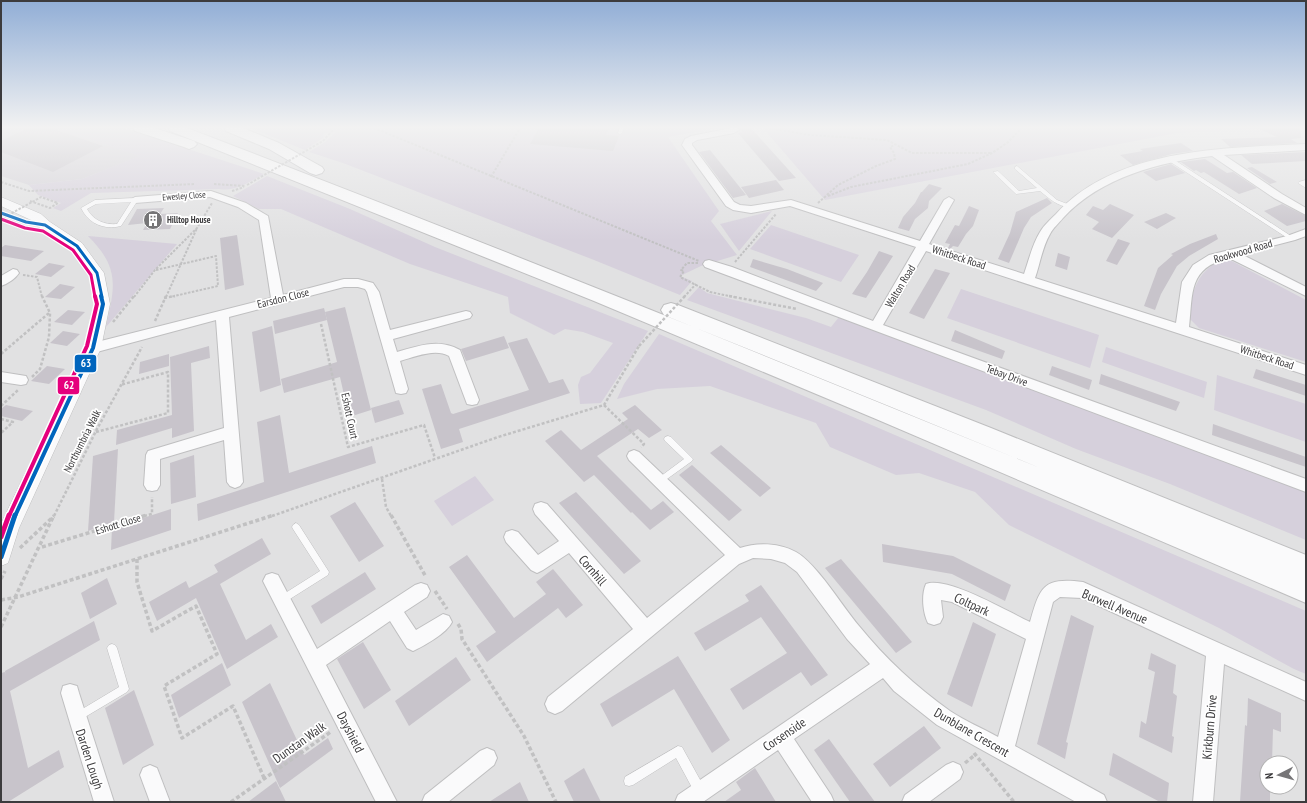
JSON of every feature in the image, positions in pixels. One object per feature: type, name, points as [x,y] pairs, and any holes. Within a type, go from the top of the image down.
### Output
[{"type":"highway","points":[[264,165],[308,173]]},
{"type":"highway","points":[[286,165],[592,278],[975,431],[1306,567]]},
{"type":"highway","points":[[291,165],[580,289],[964,446],[1306,590]]},
{"type":"highway","points":[[299,165],[308,173]]},
{"type":"street","name":"Whitbeck Road","points":[[702,165],[730,204],[737,209],[748,210],[782,203],[791,203],[1306,370]]},
{"type":"street","points":[[1028,280],[1045,232],[1068,206],[1093,187],[1125,171],[1148,165]]},
{"type":"street","points":[[1233,165],[1278,196],[1306,212]]},
{"type":"street","name":"Ewesley Close","points":[[135,200],[211,194],[242,206],[264,218],[278,300]]},
{"type":"street","name":"Walton Road","points":[[876,327],[924,246],[949,200]]},
{"type":"street","points":[[1,201],[36,216],[45,225],[77,246],[97,273],[103,304],[93,348],[7,548]]},
{"type":"street","points":[[1,213],[26,222],[45,225]]},
{"type":"street","name":"Rookwood Road","points":[[1182,330],[1188,282],[1197,268],[1213,258],[1291,238],[1306,232]]},
{"type":"street","points":[[1229,253],[1306,292]]},
{"type":"street","name":"Tebay Drive","points":[[706,263],[1306,486]]},
{"type":"street","points":[[1,282],[13,274]]},
{"type":"street","name":"Earsdon Close","points":[[93,348],[344,283],[358,282],[369,286],[373,292],[401,389]]},
{"type":"street","points":[[222,314],[235,482]]},
{"type":"street","points":[[386,336],[466,315]]},
{"type":"street","points":[[392,358],[432,348],[446,348],[455,353],[472,400]]},
{"type":"street","points":[[1,377],[24,382]]},
{"type":"street","points":[[152,485],[152,456],[231,432]]},
{"type":"street","points":[[555,704],[733,559],[738,557],[634,456]]},
{"type":"street","name":"Cornhill","points":[[541,509],[646,630]]},
{"type":"street","points":[[512,537],[537,565],[570,543]]},
{"type":"street","name":"Dunblane Crescent","points":[[738,557],[753,551],[772,552],[790,557],[803,567],[853,633],[901,684],[944,718],[1097,802]]},
{"type":"street","name":"Dayshield","points":[[272,581],[387,802]]},
{"type":"street","points":[[314,662],[393,610],[426,585]]},
{"type":"street","name":"Burwell Avenue","points":[[1004,750],[1042,608],[1048,594],[1057,590],[1071,588],[1083,590],[1306,692]]},
{"type":"street","name":"Coltpark","points":[[934,618],[932,590],[954,594],[1035,634]]},
{"type":"street","points":[[393,610],[413,642],[449,618]]},
{"type":"street","name":"Kirkburn Drive","points":[[1203,802],[1216,651]]},
{"type":"street","name":"Corsenside","points":[[692,797],[884,666]]},
{"type":"street","name":"Darden Lough","points":[[70,693],[103,802]]},
{"type":"street","points":[[780,736],[824,802]]},
{"type":"street","points":[[432,802],[487,758]]},
{"type":"street","points":[[925,798],[954,772]]},
{"type":"street","points":[[150,774],[160,802]]},
{"type":"lane","points":[[1179,165],[1291,238]]},
{"type":"lane","points":[[1017,168],[1055,201],[1068,206]]},
{"type":"lane","points":[[996,172],[1018,193],[1041,189]]},
{"type":"lane","points":[[1306,182],[1301,183],[1306,186]]},
{"type":"lane","points":[[135,200],[119,225],[112,226],[93,220],[86,214],[84,208],[95,202],[135,200]]},
{"type":"lane","points":[[660,481],[689,459],[668,439]]},
{"type":"lane","points":[[282,600],[326,572],[296,527]]},
{"type":"lane","name":"Darden Lough","points":[[77,717],[124,689],[112,648]]},
{"type":"lane","points":[[629,780],[678,751],[692,797]]},
{"type":"path","points":[[112,324],[156,270],[197,228],[216,196],[247,186],[282,165]]},
{"type":"path","points":[[464,165],[706,263]]},
{"type":"path","points":[[492,177],[499,165]]},
{"type":"path","points":[[811,209],[838,185],[877,165]]},
{"type":"path","points":[[826,197],[851,187],[961,165]]},
{"type":"path","points":[[1,182],[28,191],[196,184]]},
{"type":"path","points":[[210,184],[247,186]]},
{"type":"path","points":[[1,219],[34,201],[41,197],[58,203],[50,208],[29,200]]},
{"type":"path","points":[[728,270],[778,213]]},
{"type":"path","name":"Northumbria Walk","points":[[1,627],[18,597],[42,547],[55,515],[96,432],[120,385],[150,333],[164,298],[197,228]]},
{"type":"path","points":[[156,270],[216,256],[218,286],[164,298]]},
{"type":"path","points":[[706,263],[687,263],[681,270],[684,271],[680,277],[710,292],[800,310]]},
{"type":"path","points":[[1,406],[24,382],[40,369],[49,337],[50,312],[44,302],[37,277],[13,274]]},
{"type":"path","points":[[1,600],[18,597],[382,479],[435,458],[556,417],[604,405],[639,346],[696,284]]},
{"type":"path","points":[[1,354],[50,312]]},
{"type":"path","name":"Eshott Court","points":[[321,324],[348,447],[424,425],[435,458]]},
{"type":"path","points":[[96,432],[168,413],[168,372],[120,385]]},
{"type":"path","points":[[604,405],[644,444],[634,456]]},
{"type":"path","points":[[1,419],[13,422],[1,433]]},
{"type":"path","points":[[382,479],[386,507],[426,585],[449,618],[461,629],[462,639],[524,736],[556,802]]},
{"type":"path","name":"Eshott Close","points":[[42,547],[152,514],[152,485]]},
{"type":"path","points":[[1,579],[7,548],[55,515]]},
{"type":"path","name":"Dunstan Walk","points":[[137,559],[137,582],[152,631],[196,606],[217,654],[164,686],[182,738],[233,706],[264,778]]},
{"type":"path","name":"Dunstan Walk","points":[[231,802],[346,721]]},
{"type":"path","points":[[970,749],[1014,802]]},
{"type":"shaded area","points":[[1,165],[116,165],[82,179],[29,185],[1,176]]},
{"type":"shaded area","points":[[116,165],[238,165],[264,174],[242,186],[225,190],[91,193],[61,211],[53,208],[61,203],[38,195],[29,185],[82,179]]},
{"type":"shaded area","points":[[349,165],[688,165],[719,211],[711,221],[737,255],[701,266],[680,276],[692,281],[680,295],[594,260]]},
{"type":"shaded area","points":[[795,165],[1006,165],[825,200]]},
{"type":"shaded area","points":[[267,176],[350,209],[435,247],[648,331],[601,403],[580,404],[578,385],[581,377],[590,373],[613,343],[583,332],[565,329],[554,335],[510,313],[508,297],[410,264],[281,209],[259,209],[233,196]]},
{"type":"shaded area","points":[[772,211],[739,251],[720,224]]},
{"type":"shaded area","points":[[771,225],[859,255],[841,282],[750,249]]},
{"type":"shaded area","points":[[88,236],[177,244],[106,327],[113,289],[112,278],[106,258]]},
{"type":"shaded area","points":[[1226,258],[1306,300],[1306,362],[1199,328],[1189,318],[1194,289],[1202,275],[1208,268]]},
{"type":"shaded area","points":[[699,287],[707,293],[806,318],[831,327],[839,317],[1306,491],[1306,540],[1170,484],[1076,449],[986,410],[687,300]]},
{"type":"shaded area","points":[[961,289],[1099,335],[1090,368],[947,318]]},
{"type":"shaded area","points":[[659,334],[1306,611],[1306,674],[1219,628],[1009,525],[975,492],[919,473],[896,475],[830,447],[816,423],[710,386],[657,389],[617,399],[624,384]]},
{"type":"shaded area","points":[[1106,347],[1207,382],[1204,398],[1102,362]]},
{"type":"shaded area","points":[[1217,375],[1306,404],[1306,442],[1214,410]]},
{"type":"shaded area","points":[[475,476],[494,500],[452,526],[434,501]]},
{"type":"building","points":[[36,165],[66,165],[53,172]]},
{"type":"building","points":[[709,165],[722,165],[746,195],[733,198]]},
{"type":"building","points":[[766,165],[785,165],[796,178],[779,181]]},
{"type":"building","points":[[1166,165],[1173,165],[1185,173],[1156,181],[1143,172]]},
{"type":"building","points":[[1186,165],[1215,165],[1227,173],[1233,172],[1257,188],[1239,194],[1204,172],[1201,173],[1196,170],[1194,171]]},
{"type":"building","points":[[1252,167],[1277,182],[1270,184],[1247,168]]},
{"type":"building","points":[[776,180],[784,190],[749,198],[741,187]]},
{"type":"building","points":[[929,184],[942,188],[929,201],[928,208],[915,219],[909,231],[898,228],[903,217],[915,203],[921,192]]},
{"type":"building","points":[[1047,198],[1052,203],[1031,217],[1024,228],[1009,263],[998,259],[1010,233],[1016,212]]},
{"type":"building","points":[[1110,204],[1134,215],[1112,238],[1092,229],[1099,222],[1086,215],[1093,206],[1103,210]]},
{"type":"building","points":[[1282,204],[1306,216],[1306,221],[1287,226],[1264,211]]},
{"type":"building","points":[[969,206],[979,210],[973,226],[958,247],[953,246],[950,249],[948,248],[950,244],[945,243],[955,225],[959,226]]},
{"type":"building","name":"Hilltop House","points":[[164,208],[160,214],[178,213],[170,229],[143,230],[147,223],[128,225],[137,209]]},
{"type":"building","points":[[1166,213],[1176,218],[1157,229],[1144,222]]},
{"type":"building","points":[[1216,234],[1218,239],[1189,256],[1177,266],[1161,294],[1155,310],[1144,306],[1158,268],[1173,255],[1171,254],[1190,244]]},
{"type":"building","points":[[237,235],[244,285],[225,290],[220,238]]},
{"type":"building","points":[[1118,239],[1130,243],[1117,265],[1106,261]]},
{"type":"building","points":[[5,245],[44,251],[31,261],[1,256],[1,248]]},
{"type":"building","points":[[879,251],[893,256],[866,298],[852,294],[867,272]]},
{"type":"building","points":[[1058,253],[1070,257],[1067,270],[1055,266]]},
{"type":"building","points":[[753,259],[787,269],[823,283],[816,291],[750,267]]},
{"type":"building","points":[[49,263],[65,266],[51,277],[35,274]]},
{"type":"building","points":[[935,269],[950,273],[924,319],[909,313]]},
{"type":"building","points":[[60,284],[75,287],[61,299],[45,297]]},
{"type":"building","points":[[345,307],[371,410],[349,417],[340,377],[284,393],[281,379],[337,362],[325,312]]},
{"type":"building","points":[[324,308],[327,320],[275,334],[273,321]]},
{"type":"building","points":[[68,310],[85,312],[72,325],[54,322]]},
{"type":"building","points":[[272,326],[281,385],[260,392],[252,332]]},
{"type":"building","points":[[955,330],[1005,351],[1002,359],[951,341]]},
{"type":"building","points":[[63,331],[80,334],[67,346],[50,343]]},
{"type":"building","points":[[504,336],[509,348],[466,361],[461,349]]},
{"type":"building","points":[[527,338],[549,383],[563,379],[570,393],[459,429],[463,442],[441,449],[422,389],[441,384],[451,413],[453,414],[529,390],[508,343]]},
{"type":"building","points":[[209,346],[210,358],[191,363],[194,431],[172,438],[172,428],[116,445],[117,430],[172,415],[170,357]]},
{"type":"building","points":[[169,354],[169,366],[139,374],[140,362]]},
{"type":"building","points":[[47,366],[65,369],[49,384],[31,381]]},
{"type":"building","points":[[1052,366],[1092,380],[1089,390],[1049,375]]},
{"type":"building","points":[[1256,369],[1306,385],[1306,396],[1253,378]]},
{"type":"building","points":[[1101,374],[1180,402],[1176,411],[1099,384]]},
{"type":"building","points":[[399,400],[404,414],[375,423],[371,408]]},
{"type":"building","points":[[6,405],[33,411],[22,421],[1,416],[1,409]]},
{"type":"building","points":[[635,405],[662,430],[649,438],[638,429],[597,456],[651,510],[663,501],[674,512],[650,530],[594,475],[584,482],[545,441],[561,430],[581,450],[628,419],[622,413]]},
{"type":"building","points":[[280,415],[289,473],[372,446],[376,463],[198,521],[197,504],[264,482],[257,422]]},
{"type":"building","points":[[1213,424],[1306,457],[1306,467],[1212,435]]},
{"type":"building","points":[[721,445],[771,488],[760,497],[710,453]]},
{"type":"building","points":[[118,449],[114,522],[88,531],[93,456]]},
{"type":"building","points":[[194,455],[196,497],[171,504],[170,463]]},
{"type":"building","points":[[692,465],[742,510],[729,521],[679,475]]},
{"type":"building","points":[[576,492],[641,561],[624,574],[559,503]]},
{"type":"building","points":[[355,502],[384,546],[359,562],[330,516]]},
{"type":"building","points":[[171,509],[171,530],[111,550],[112,528]]},
{"type":"building","points":[[262,538],[271,554],[220,584],[246,640],[271,624],[278,637],[227,669],[196,598],[157,621],[149,602],[186,581],[189,588],[218,572],[214,565]]},
{"type":"building","points":[[882,544],[953,556],[1011,585],[1005,601],[952,574],[883,562]]},
{"type":"building","points":[[467,555],[514,618],[546,594],[536,582],[553,569],[583,605],[566,618],[558,608],[487,662],[476,646],[496,632],[449,567]]},
{"type":"building","points":[[841,559],[912,642],[896,653],[825,568]]},
{"type":"building","points":[[365,572],[376,589],[321,624],[311,606]]},
{"type":"building","points":[[107,578],[117,604],[90,619],[81,593]]},
{"type":"building","points":[[761,585],[828,675],[811,686],[801,672],[743,710],[730,689],[787,653],[761,617],[705,651],[694,633],[749,601],[745,595]]},
{"type":"building","points":[[1071,615],[1094,626],[1066,742],[1068,743],[1065,759],[1037,744]]},
{"type":"building","points":[[94,621],[100,640],[10,691],[28,768],[59,750],[64,767],[8,802],[1,802],[1,673],[5,672],[6,677],[5,671]]},
{"type":"building","points":[[973,622],[996,634],[972,707],[947,694]]},
{"type":"building","points":[[363,642],[391,690],[364,709],[337,659]]},
{"type":"building","points":[[1151,653],[1176,665],[1173,693],[1177,696],[1172,736],[1174,737],[1172,753],[1139,737],[1141,721],[1146,724],[1155,672],[1148,669]]},
{"type":"building","points":[[678,656],[730,740],[712,753],[674,689],[612,727],[600,704]]},
{"type":"building","points":[[456,657],[471,680],[409,726],[395,701]]},
{"type":"building","points":[[222,663],[231,685],[179,718],[171,695]]},
{"type":"building","points":[[270,683],[304,755],[328,738],[333,749],[280,788],[242,702]]},
{"type":"building","points":[[134,690],[154,745],[123,765],[105,708]]},
{"type":"building","points":[[1248,698],[1281,713],[1281,732],[1273,729],[1272,755],[1259,755],[1259,795],[1270,795],[1270,802],[1240,802],[1245,725],[1247,726]]},
{"type":"building","points":[[924,726],[941,748],[890,787],[873,764]]},
{"type":"building","points":[[829,739],[875,802],[850,802],[814,750]]},
{"type":"building","points":[[1113,753],[1169,783],[1167,802],[1160,802],[1109,775]]},
{"type":"building","points":[[584,768],[601,802],[574,802],[564,781]]},
{"type":"building","points":[[755,768],[776,802],[724,802],[741,790],[736,782]]},
{"type":"building","points":[[276,781],[286,802],[248,802]]},
{"type":"building","points":[[520,782],[529,802],[489,802]]},
{"type":"transit line","name":"63","points":[[1,213],[26,222],[45,225],[77,246],[97,273],[103,304],[93,348],[11,525],[1,557]]},
{"type":"transit line","name":"62","points":[[1,219],[25,228],[43,231],[73,250],[91,275],[97,304],[87,346],[6,522],[1,537]]},
{"type":"place","name":"Hilltop House","points":[[153,220]]}]
